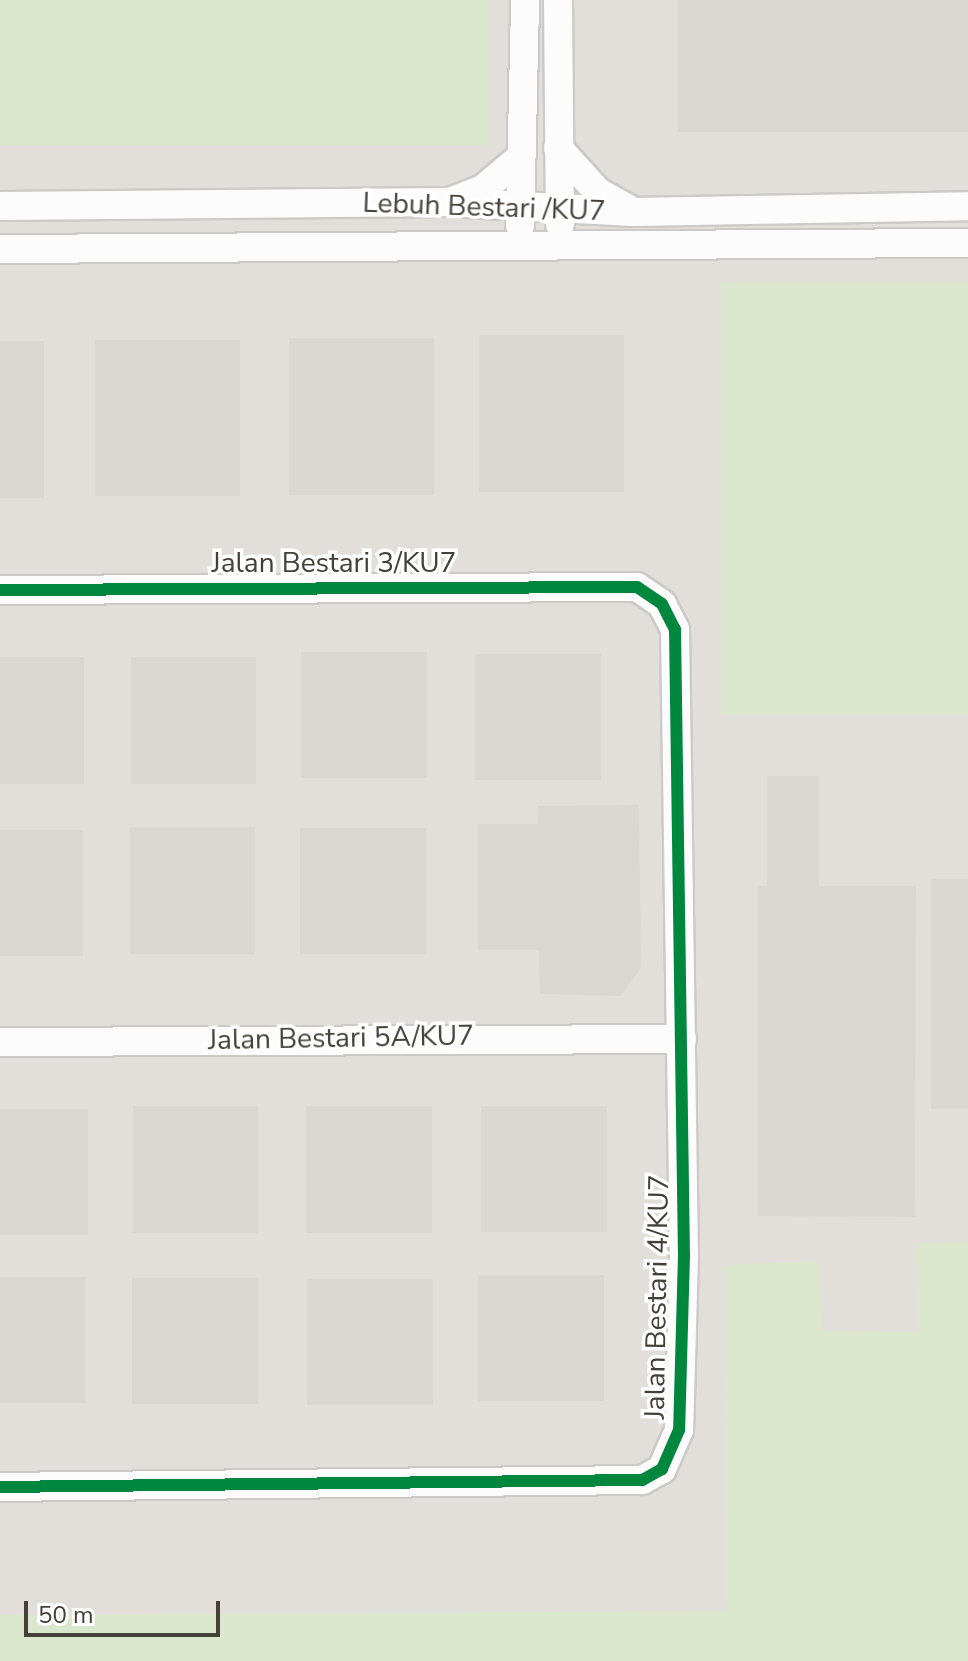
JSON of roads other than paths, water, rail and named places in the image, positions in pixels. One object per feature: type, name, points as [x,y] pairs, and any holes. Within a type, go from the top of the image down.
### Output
[{"type":"street","points":[[521,246],[525,0]]},
{"type":"street","points":[[558,0],[561,245]]},
{"type":"street","points":[[558,148],[598,192],[633,212]]},
{"type":"street","points":[[448,202],[483,189],[521,157]]},
{"type":"street","name":"Lebuh Bestari /KU7","points":[[0,206],[448,202],[633,212],[968,206]]},
{"type":"street","name":"Lebuh Bestari /KU7","points":[[0,249],[968,243]]},
{"type":"street","name":"Jalan Bestari 3/KU7","points":[[0,590],[637,587],[662,604]]},
{"type":"street","name":"Jalan Bestari 4/KU7","points":[[0,1487],[642,1480],[662,1469],[679,1430],[682,1039],[675,629],[662,604]]},
{"type":"street","name":"Jalan Bestari 5A/KU7","points":[[0,1042],[281,1037],[682,1039]]}]
